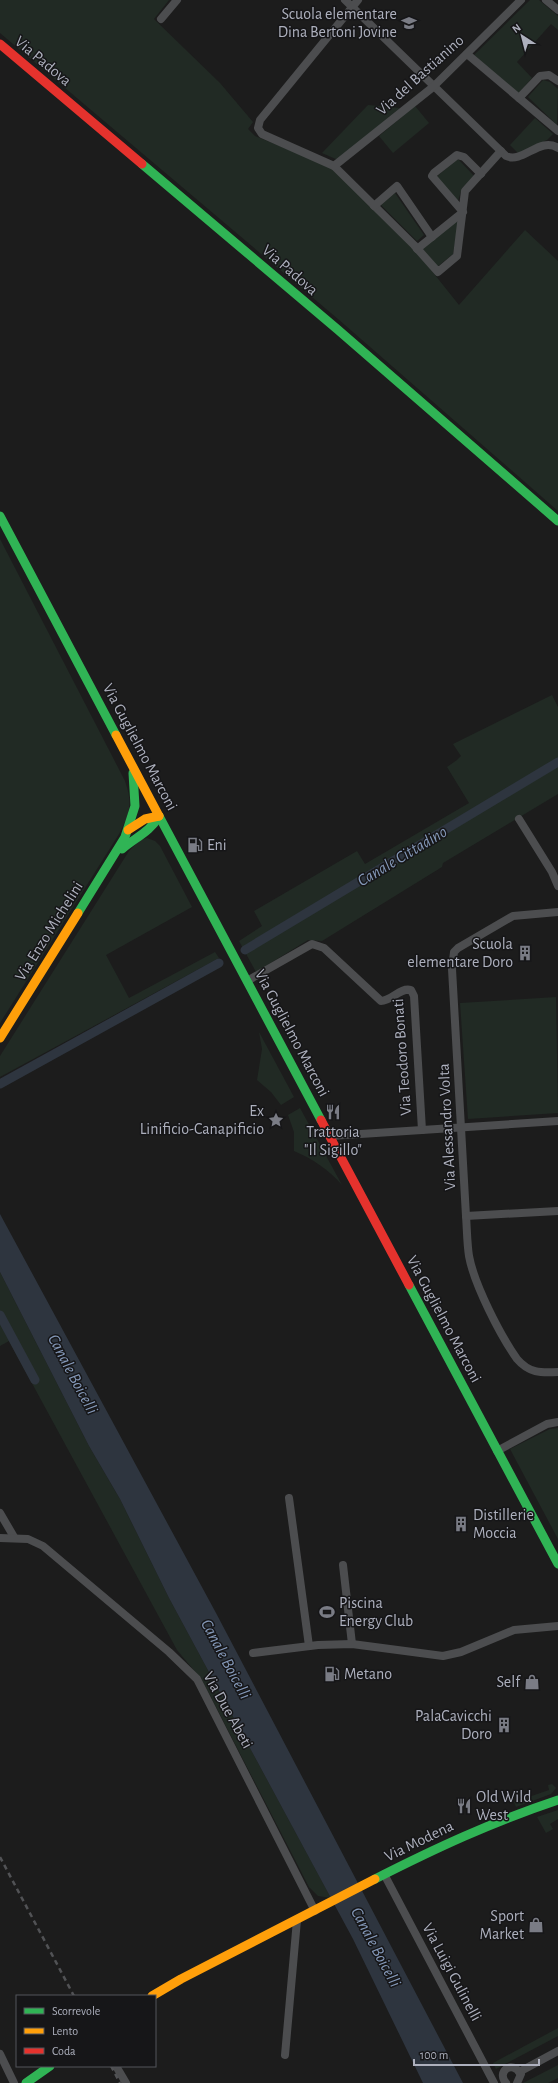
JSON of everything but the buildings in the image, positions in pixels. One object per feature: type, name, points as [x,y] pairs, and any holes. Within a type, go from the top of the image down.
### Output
[{"type":"main road","name":"Via Padova","points":[[0,44],[214,224],[558,521]]},
{"type":"main road","name":"Via Guglielmo Marconi","points":[[0,516],[558,1564]]},
{"type":"main road","name":"Via Enzo Michelini","points":[[0,1038],[111,861],[128,830],[136,797],[132,765]]},
{"type":"main road","name":"Via Enzo Michelini","points":[[128,830],[145,819],[159,816]]},
{"type":"main road","name":"Via Enzo Michelini","points":[[111,861],[132,840],[147,831],[156,823],[159,816]]},
{"type":"main road","points":[[147,831],[158,832],[163,835],[177,850]]},
{"type":"main road","name":"Via Modena","points":[[154,1995],[181,1979],[456,1838],[526,1810],[558,1800]]},
{"type":"main road","points":[[26,2083],[49,2067]]},
{"type":"street","points":[[161,19],[177,0]]},
{"type":"street","points":[[345,0],[433,87],[506,156],[513,158],[538,147],[549,145],[558,148]]},
{"type":"street","points":[[358,0],[260,120],[259,130],[270,138],[334,166],[417,248],[438,272],[457,256],[465,191],[501,151]]},
{"type":"street","name":"Via del Bastianino","points":[[334,166],[433,87],[521,0]]},
{"type":"street","points":[[546,0],[558,10]]},
{"type":"street","points":[[467,54],[558,131]]},
{"type":"street","points":[[519,98],[540,76],[549,74],[558,81]]},
{"type":"street","points":[[549,145],[558,136]]},
{"type":"street","points":[[463,212],[432,176],[457,155],[464,157],[481,174]]},
{"type":"street","points":[[374,206],[397,186],[432,237]]},
{"type":"street","points":[[417,248],[463,212]]},
{"type":"street","points":[[519,819],[552,872],[558,886]]},
{"type":"street","name":"Via Alessandro Volta","points":[[558,912],[513,916],[454,952],[452,969],[469,1255],[474,1273],[512,1353],[523,1366],[533,1372],[558,1372]]},
{"type":"street","name":"Via Teodoro Bonati","points":[[247,981],[312,944],[324,948],[381,1001],[387,1000],[405,990],[411,990],[414,996],[422,1130]]},
{"type":"street","points":[[330,1136],[558,1121]]},
{"type":"street","points":[[466,1216],[558,1211]]},
{"type":"street","points":[[497,1450],[547,1424],[558,1422]]},
{"type":"street","points":[[289,1498],[309,1646]]},
{"type":"street","points":[[0,1512],[14,1537]]},
{"type":"street","name":"Via Due Abeti","points":[[0,1538],[14,1537],[28,1539],[43,1546],[169,1652],[198,1679],[315,1911]]},
{"type":"street","points":[[343,1564],[352,1644]]},
{"type":"street","points":[[253,1653],[309,1646],[352,1644],[443,1656],[461,1652],[514,1630],[558,1626]]},
{"type":"street","name":"Via Luigi Gulinelli","points":[[384,1874],[494,2083]]},
{"type":"street","points":[[285,2055],[297,1920]]},
{"type":"street","points":[[519,2072],[558,2051]]},
{"type":"street","points":[[0,2054],[14,2083]]},
{"type":"street","points":[[117,2067],[126,2083]]},
{"type":"street","points":[[506,2083],[502,2077],[507,2068],[514,2067],[519,2072],[520,2078],[517,2083]]},
{"type":"shaded area","points":[[0,0],[169,0],[154,19],[220,83],[253,122],[248,129],[255,136],[332,167],[415,250],[459,305],[525,230],[558,261],[558,511],[338,319],[0,33]]},
{"type":"shaded area","points":[[530,0],[539,0],[558,16],[558,30],[551,24],[517,62],[532,78],[518,94],[474,55]]},
{"type":"shaded area","points":[[543,80],[550,82],[558,89],[557,125],[528,97]]},
{"type":"shaded area","points":[[368,105],[400,108],[338,160],[322,153]]},
{"type":"shaded area","points":[[415,106],[429,123],[393,153],[379,136]]},
{"type":"shaded area","points":[[535,118],[553,134],[547,140],[518,153],[510,145]]},
{"type":"shaded area","points":[[458,159],[474,176],[462,188],[458,201],[436,177]]},
{"type":"shaded area","points":[[395,193],[424,235],[417,241],[381,205]]},
{"type":"shaded area","points":[[459,219],[453,254],[437,267],[421,249]]},
{"type":"shaded area","points":[[0,539],[125,781],[130,802],[126,820],[119,834],[0,1023]]},
{"type":"shaded area","points":[[552,695],[558,707],[558,794],[443,863],[442,867],[322,941],[308,940],[256,972],[239,941],[262,926],[254,911],[357,851],[365,864],[469,803],[447,767],[461,756],[453,744]]},
{"type":"shaded area","points":[[147,838],[155,841],[160,846],[192,907],[106,955],[129,998],[215,952],[219,958],[0,1077],[0,1056],[129,851],[140,840]]},
{"type":"shaded area","points":[[556,997],[558,1113],[468,1119],[460,1003]]},
{"type":"shaded area","points":[[259,1032],[294,1097],[281,1105],[271,1092],[257,1080],[262,1049]]},
{"type":"shaded area","points":[[300,1108],[342,1185],[332,1174],[320,1165],[294,1151],[294,1132],[288,1115]]},
{"type":"shaded area","points":[[0,1272],[89,1446],[120,1499],[169,1598],[331,1898],[318,1896],[309,1887],[202,1680],[177,1650],[9,1341],[0,1346]]},
{"type":"shaded area","points":[[558,1428],[558,1539],[510,1449],[550,1429]]},
{"type":"shaded area","points":[[552,1784],[556,1788],[551,1794],[516,1807],[514,1802],[549,1790],[548,1785]]},
{"type":"shaded area","points":[[558,1810],[558,1819],[550,1824],[553,1829],[546,1833],[537,1817]]},
{"type":"shaded area","points":[[558,2028],[558,2036],[496,2069],[493,2063]]},
{"type":"shaded area","points":[[558,2065],[558,2078],[548,2083],[523,2083]]},
{"type":"water","name":"Canale Boicelli","points":[[0,1214],[216,1613],[463,2083],[423,2083],[353,1939],[169,1598],[120,1499],[89,1446],[0,1272]]},
{"type":"waterway","name":"Canale Cittadino","points":[[245,950],[558,762]]},
{"type":"waterway","points":[[0,1084],[219,963]]},
{"type":"waterway","points":[[0,1315],[35,1380]]},
{"type":"railway","points":[[0,1857],[73,1995]]},
{"type":"railway","points":[[112,2067],[120,2083]]},
{"type":"traffic: fast","points":[[142,164],[337,329],[558,521]]},
{"type":"traffic: fast","points":[[0,516],[116,735]]},
{"type":"traffic: fast","points":[[78,913],[125,837],[135,806],[133,773]]},
{"type":"traffic: fast","points":[[159,816],[321,1120]]},
{"type":"traffic: fast","points":[[122,849],[147,830],[159,816]]},
{"type":"traffic: fast","points":[[409,1285],[558,1564]]},
{"type":"traffic: fast","points":[[375,1879],[465,1836],[510,1817],[558,1800]]},
{"type":"traffic: fast","points":[[26,2083],[49,2067]]},
{"type":"traffic: slow","points":[[116,735],[159,816]]},
{"type":"traffic: slow","points":[[128,830],[145,819],[159,816]]},
{"type":"traffic: slow","points":[[0,1038],[78,913]]},
{"type":"traffic: slow","points":[[154,1995],[181,1979],[375,1879]]},
{"type":"traffic: jam","points":[[0,44],[142,164]]},
{"type":"traffic: jam","points":[[321,1120],[409,1285]]},
{"type":"place","name":"Scuola elementare Dina Bertoni Jovine","points":[[409,23]]},
{"type":"place","name":"Eni","points":[[195,845]]},
{"type":"place","name":"Scuola elementare Doro","points":[[525,953]]},
{"type":"place","name":"Trattoria \"Il Sigillo\"","points":[[333,1112]]},
{"type":"place","name":"Ex Linificio-Canapificio","points":[[276,1120]]},
{"type":"place","name":"Distillerie Moccia","points":[[461,1524]]},
{"type":"place","name":"Piscina Energy Club","points":[[327,1612]]},
{"type":"place","name":"Metano","points":[[332,1674]]},
{"type":"place","name":"Self","points":[[532,1682]]},
{"type":"place","name":"PalaCavicchi Doro","points":[[504,1725]]},
{"type":"place","name":"Old Wild West","points":[[464,1806]]},
{"type":"place","name":"Sport Market","points":[[536,1925]]}]
